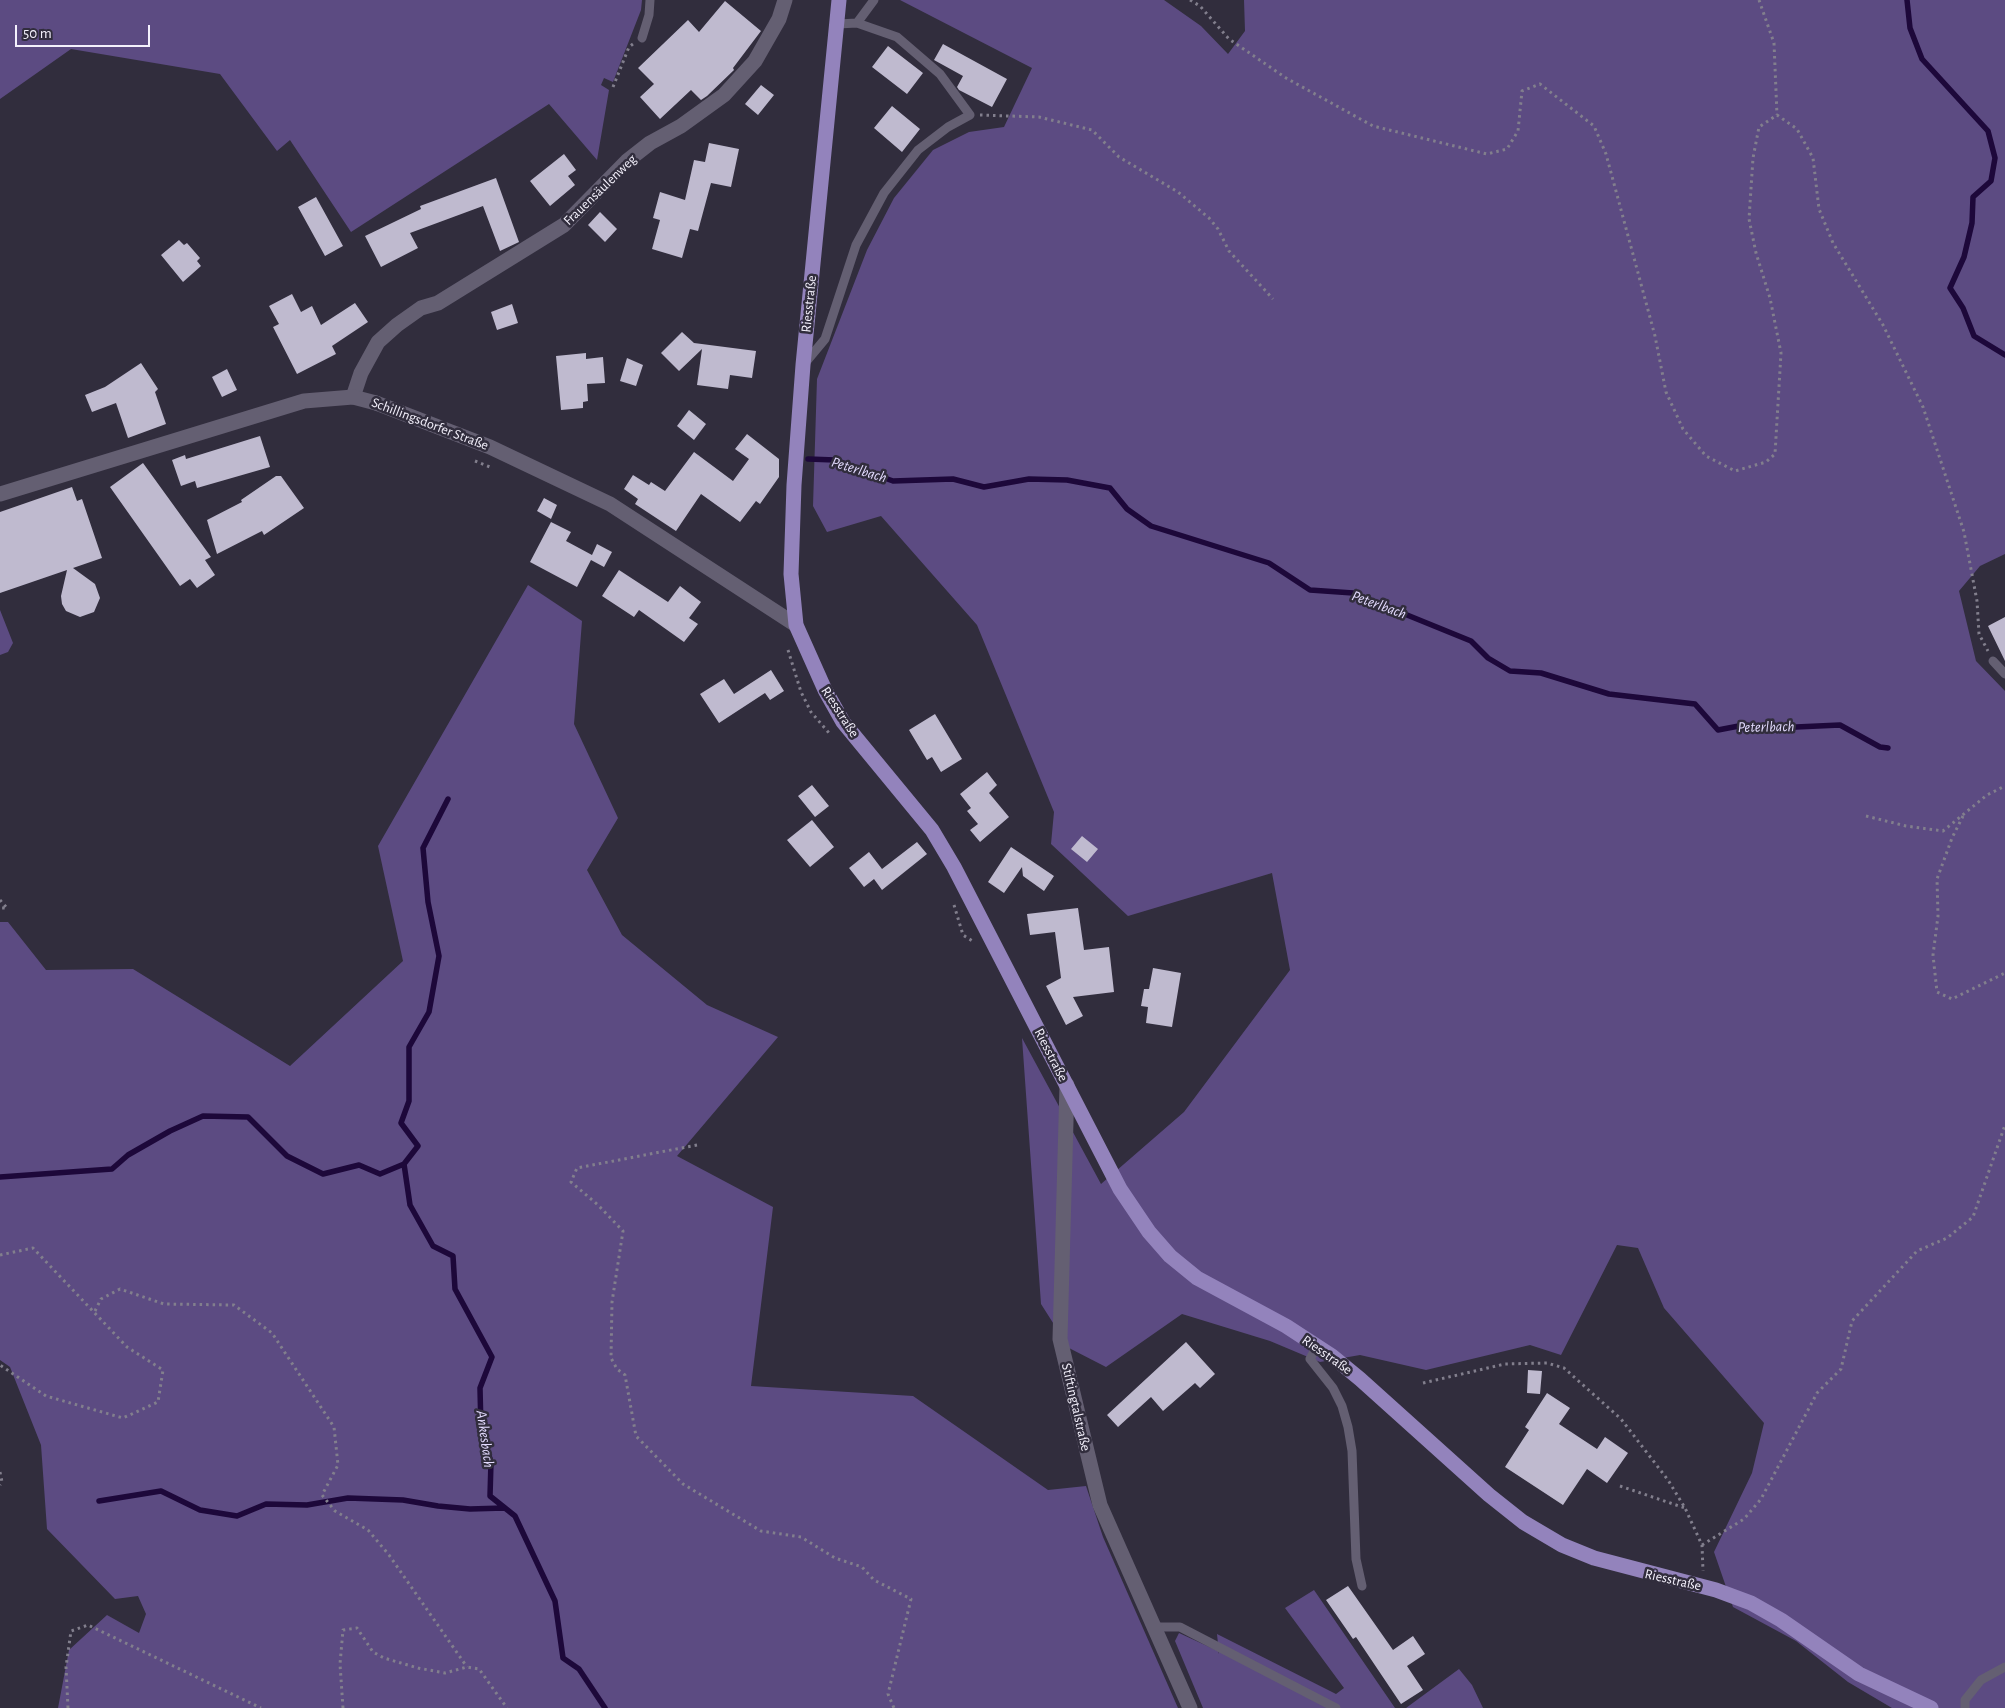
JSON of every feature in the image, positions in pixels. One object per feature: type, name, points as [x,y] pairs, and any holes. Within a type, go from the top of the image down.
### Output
[{"type":"main road","name":"Riesstraße","points":[[839,0],[803,366],[794,484],[792,574],[796,625],[824,690],[843,722],[932,830],[954,867],[1120,1189],[1149,1232],[1170,1256],[1197,1278],[1286,1326],[1317,1346],[1360,1379],[1489,1495],[1524,1522],[1562,1545],[1594,1558],[1702,1587],[1751,1603],[1781,1620],[1859,1674],[1931,1708]]},
{"type":"street","name":"Frauensäulenweg","points":[[353,397],[361,372],[378,342],[397,325],[421,308],[438,302],[564,225],[627,161],[650,143],[681,126],[724,95],[755,61],[779,19],[785,0]]},
{"type":"street","name":"Schillingsdorfer Straße","points":[[0,494],[304,402],[353,397],[376,403],[490,447],[610,504],[796,625]]},
{"type":"street","name":"Stiftingtalstraße","points":[[1067,1085],[1060,1340],[1100,1505],[1190,1708]]},
{"type":"lane","points":[[642,38],[649,15],[650,0]]},
{"type":"lane","points":[[856,23],[874,0]]},
{"type":"lane","points":[[803,366],[825,340],[856,245],[884,193],[918,150],[948,127],[970,115],[940,74],[897,37],[856,23],[838,24]]},
{"type":"lane","points":[[1993,660],[2005,674]]},
{"type":"lane","points":[[1317,1346],[1310,1359],[1334,1388],[1348,1427],[1352,1451],[1356,1559],[1362,1586]]},
{"type":"lane","points":[[1154,1628],[1180,1627],[1336,1708]]},
{"type":"lane","points":[[1964,1708],[1965,1700],[1981,1680],[2005,1667]]},
{"type":"path","points":[[1190,0],[1200,6],[1229,39],[1286,78],[1373,126],[1487,154],[1507,149],[1518,131],[1522,91],[1540,84],[1594,126],[1606,154],[1655,336],[1666,392],[1683,429],[1706,456],[1735,471],[1766,462],[1775,454],[1781,353],[1770,298],[1756,253],[1750,219],[1753,158],[1760,127],[1777,115]]},
{"type":"path","points":[[1759,0],[1774,43],[1777,115]]},
{"type":"path","points":[[613,85],[624,59]]},
{"type":"path","points":[[970,115],[1040,116],[1092,130],[1119,157],[1178,192],[1209,218],[1218,229],[1229,251],[1273,299]]},
{"type":"path","points":[[1777,115],[1797,129],[1813,158],[1819,209],[1833,242],[1883,325],[1923,406],[1964,532],[1977,601],[1979,634],[1993,660]]},
{"type":"path","points":[[473,460],[495,469]]},
{"type":"path","points":[[786,644],[795,676],[811,712],[835,739]]},
{"type":"path","points":[[1866,816],[1906,826],[1944,831],[1987,795],[2005,786]]},
{"type":"path","points":[[1963,816],[1952,838],[1937,879],[1938,916],[1933,955],[1937,992],[1952,999],[2005,973]]},
{"type":"path","points":[[0,900],[7,908],[0,908]]},
{"type":"path","points":[[952,900],[963,935],[980,946]]},
{"type":"path","points":[[1702,1545],[1744,1519],[1761,1499],[1817,1393],[1841,1370],[1852,1321],[1917,1251],[1947,1238],[1973,1216],[2005,1126]]},
{"type":"path","points":[[696,1145],[576,1168],[571,1182],[623,1231],[612,1302],[611,1358],[616,1369],[625,1375],[636,1436],[683,1484],[761,1531],[801,1537],[835,1558],[862,1567],[874,1580],[911,1599],[888,1694],[894,1708]]},
{"type":"path","points":[[0,1255],[33,1248],[95,1311],[127,1347],[164,1370],[158,1402],[123,1418],[46,1396],[0,1365]]},
{"type":"path","points":[[95,1311],[102,1300],[120,1289],[164,1304],[234,1305],[272,1333],[334,1428],[338,1465],[322,1495],[335,1511],[368,1530],[389,1555],[467,1667]]},
{"type":"path","points":[[1423,1383],[1505,1364],[1547,1363],[1564,1368],[1621,1419],[1668,1480],[1685,1508],[1702,1545],[1702,1587]]},
{"type":"path","points":[[0,1472],[2,1482],[0,1485]]},
{"type":"path","points":[[1620,1486],[1685,1508]]},
{"type":"path","points":[[68,1708],[66,1667],[71,1631],[88,1625],[261,1708]]},
{"type":"path","points":[[343,1708],[340,1664],[343,1630],[357,1628],[373,1652],[418,1668],[445,1673],[467,1667],[479,1669],[507,1708]]},
{"type":"shaded area","points":[[0,0],[642,0],[641,10],[613,82],[604,78],[601,85],[609,90],[597,160],[549,104],[351,232],[290,140],[277,151],[220,74],[71,49],[0,99]]},
{"type":"shaded area","points":[[900,0],[1164,0],[1201,26],[1228,54],[1245,31],[1244,0],[2005,0],[2005,554],[1980,566],[1959,591],[1976,661],[2005,691],[2005,1708],[1892,1708],[1848,1682],[1796,1641],[1733,1607],[1714,1552],[1752,1473],[1764,1423],[1664,1308],[1638,1248],[1617,1245],[1561,1355],[1530,1345],[1426,1370],[1360,1355],[1320,1362],[1270,1341],[1182,1314],[1106,1367],[1069,1348],[1041,1304],[1022,1038],[1101,1184],[1184,1112],[1290,970],[1272,873],[1128,916],[1051,844],[1054,812],[977,625],[881,516],[827,532],[813,506],[817,379],[867,250],[894,198],[933,150],[969,132],[1004,127],[1032,68]]},
{"type":"shaded area","points":[[528,585],[582,621],[574,724],[618,818],[587,870],[622,935],[707,1005],[778,1037],[677,1156],[773,1207],[751,1386],[913,1396],[1048,1490],[1086,1486],[1103,1537],[1178,1708],[58,1708],[69,1650],[107,1615],[139,1633],[146,1614],[138,1596],[115,1599],[47,1529],[41,1445],[10,1367],[0,1360],[0,922],[8,922],[46,970],[133,969],[290,1066],[403,961],[378,846]]},
{"type":"shaded area","points":[[0,610],[13,643],[8,652],[0,655]]},
{"type":"shaded area","points":[[1314,1590],[1395,1708],[1203,1708],[1175,1641],[1179,1633],[1218,1651],[1219,1654],[1217,1634],[1336,1694],[1344,1688],[1285,1608]]},
{"type":"shaded area","points":[[1459,1669],[1472,1685],[1483,1708],[1406,1708]]},
{"type":"building","points":[[725,1],[761,31],[733,68],[734,70],[707,96],[701,100],[691,90],[660,119],[640,97],[654,84],[638,68],[688,20],[699,32]]},
{"type":"building","points":[[943,44],[1007,79],[992,107],[959,90],[957,87],[963,76],[934,60]]},
{"type":"building","points":[[888,46],[923,73],[907,94],[872,67]]},
{"type":"building","points":[[761,85],[774,95],[758,115],[745,104]]},
{"type":"building","points":[[892,106],[920,129],[902,152],[874,128]]},
{"type":"building","points":[[709,143],[739,149],[731,187],[711,183],[698,231],[690,229],[682,258],[652,249],[660,220],[653,218],[660,192],[685,200],[694,160],[705,162]]},
{"type":"building","points":[[564,154],[576,170],[568,176],[575,185],[550,206],[530,181]]},
{"type":"building","points":[[496,178],[519,242],[500,251],[483,206],[410,233],[418,248],[381,267],[365,236],[421,209],[420,206]]},
{"type":"building","points":[[316,197],[343,246],[325,256],[298,207]]},
{"type":"building","points":[[600,212],[617,229],[605,242],[588,225]]},
{"type":"building","points":[[179,240],[184,245],[187,243],[200,258],[197,261],[201,266],[183,282],[161,255]]},
{"type":"building","points":[[292,294],[301,312],[312,306],[321,325],[355,303],[368,322],[332,346],[336,354],[297,374],[273,327],[279,324],[269,306]]},
{"type":"building","points":[[512,304],[518,323],[497,330],[491,312]]},
{"type":"building","points":[[682,332],[694,343],[756,351],[752,378],[730,375],[728,389],[697,385],[702,349],[679,371],[661,353]]},
{"type":"building","points":[[586,353],[586,359],[603,357],[605,383],[587,384],[588,401],[583,402],[583,408],[561,410],[556,356]]},
{"type":"building","points":[[627,358],[643,365],[636,386],[620,381]]},
{"type":"building","points":[[141,363],[158,389],[155,392],[166,424],[128,438],[116,403],[92,412],[85,395],[105,387]]},
{"type":"building","points":[[227,369],[237,390],[222,397],[212,377]]},
{"type":"building","points":[[689,410],[706,424],[694,440],[677,426]]},
{"type":"building","points":[[747,434],[779,459],[779,477],[760,504],[756,501],[740,522],[701,494],[676,531],[635,504],[638,499],[624,489],[633,475],[649,485],[651,482],[665,491],[694,452],[733,481],[749,459],[735,449]]},
{"type":"building","points":[[260,436],[270,467],[197,488],[195,481],[181,486],[172,460],[185,455],[186,459]]},
{"type":"building","points":[[143,463],[211,557],[205,560],[215,575],[197,588],[190,579],[180,586],[110,487]]},
{"type":"building","points":[[276,476],[281,476],[304,508],[264,535],[262,531],[217,554],[207,520],[242,502],[241,500]]},
{"type":"building","points":[[72,487],[77,501],[82,499],[102,558],[73,568],[95,584],[100,598],[94,612],[80,617],[66,611],[62,604],[61,596],[67,570],[0,593],[0,512]]},
{"type":"building","points":[[544,498],[557,505],[551,519],[537,511]]},
{"type":"building","points":[[551,522],[571,532],[566,541],[592,555],[597,544],[612,552],[604,567],[591,560],[577,587],[530,562]]},
{"type":"building","points":[[619,570],[668,602],[680,586],[701,602],[689,618],[698,624],[684,642],[639,610],[634,617],[602,596]]},
{"type":"building","points":[[2005,617],[2005,661],[1988,626]]},
{"type":"building","points":[[771,670],[784,691],[770,700],[765,693],[719,723],[700,694],[724,679],[734,694]]},
{"type":"building","points":[[935,714],[962,759],[941,772],[932,757],[927,760],[909,730]]},
{"type":"building","points":[[987,772],[997,785],[989,793],[1009,817],[980,842],[970,830],[978,824],[967,811],[971,808],[960,794]]},
{"type":"building","points":[[812,785],[829,806],[815,817],[798,796]]},
{"type":"building","points":[[812,820],[834,847],[810,867],[787,840]]},
{"type":"building","points":[[1082,836],[1098,849],[1087,862],[1071,849]]},
{"type":"building","points":[[917,842],[927,854],[882,890],[874,879],[864,887],[849,868],[869,852],[882,869]]},
{"type":"building","points":[[1011,847],[1054,876],[1044,891],[1023,876],[1022,867],[1004,893],[988,882]]},
{"type":"building","points":[[1078,908],[1084,950],[1109,947],[1114,992],[1073,997],[1083,1016],[1066,1025],[1046,986],[1061,978],[1055,932],[1030,935],[1027,914]]},
{"type":"building","points":[[1153,968],[1181,973],[1172,1027],[1146,1023],[1148,1007],[1141,1006],[1144,989],[1149,989]]},
{"type":"building","points":[[1186,1342],[1215,1374],[1200,1388],[1195,1383],[1163,1411],[1151,1397],[1118,1427],[1107,1415]]},
{"type":"building","points":[[1528,1370],[1542,1371],[1540,1394],[1527,1393]]},
{"type":"building","points":[[1547,1393],[1570,1408],[1559,1424],[1597,1449],[1605,1437],[1628,1453],[1607,1483],[1587,1469],[1563,1505],[1505,1467],[1529,1430],[1525,1427]]},
{"type":"building","points":[[1348,1586],[1393,1650],[1413,1636],[1425,1654],[1407,1666],[1423,1690],[1401,1704],[1356,1637],[1353,1639],[1326,1600]]},
{"type":"waterway","points":[[1907,0],[1910,28],[1922,59],[1988,131],[1995,158],[1991,181],[1973,197],[1972,223],[1964,257],[1950,288],[1963,308],[1974,336],[2005,355]]},
{"type":"waterway","name":"Peterlbach","points":[[808,459],[835,460],[893,481],[953,479],[984,487],[1029,479],[1067,480],[1110,488],[1127,509],[1151,526],[1269,563],[1310,590],[1353,593],[1471,641],[1488,658],[1510,671],[1541,673],[1609,694],[1695,704],[1718,730],[1744,725],[1774,728],[1840,725],[1880,747],[1888,748]]},
{"type":"waterway","points":[[0,1177],[112,1169],[128,1155],[170,1131],[203,1116],[248,1117],[287,1156],[323,1174],[359,1165],[380,1174],[404,1164],[418,1146],[401,1123],[409,1101],[409,1047],[429,1012],[439,956],[428,902],[423,848],[448,799]]},
{"type":"waterway","name":"Ankesbach","points":[[404,1164],[410,1205],[433,1246],[453,1256],[455,1289],[492,1357],[480,1388],[481,1430],[491,1462],[490,1496],[515,1516],[555,1601],[563,1658],[579,1669],[605,1708]]},
{"type":"waterway","points":[[99,1501],[161,1491],[200,1510],[237,1516],[266,1504],[307,1505],[348,1498],[403,1500],[470,1509],[504,1508]]}]
